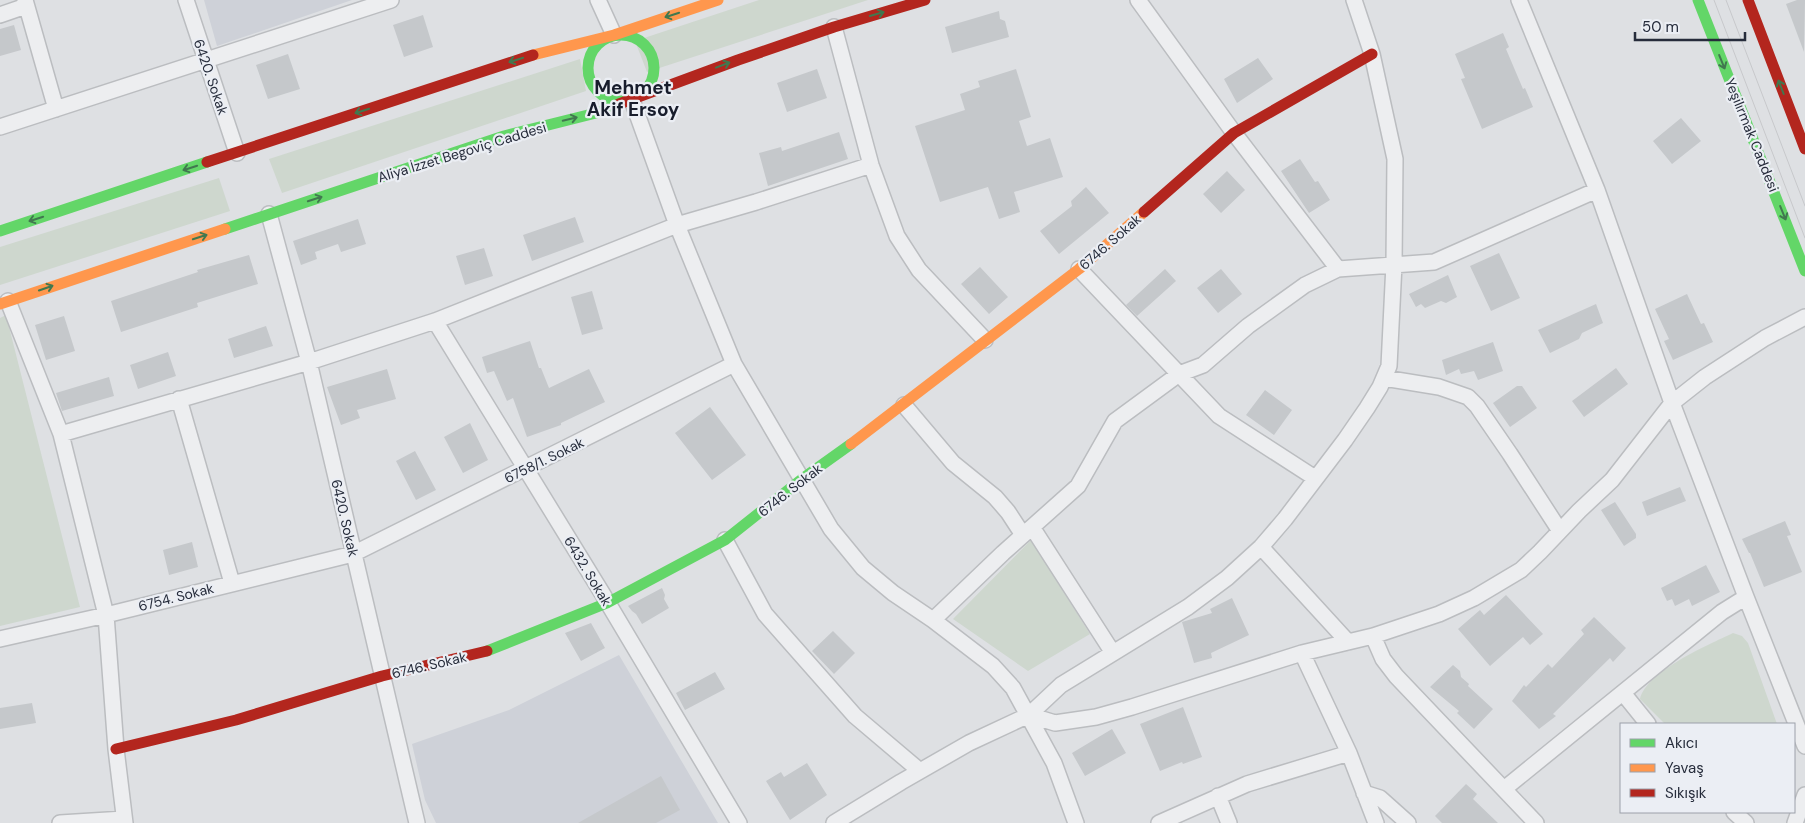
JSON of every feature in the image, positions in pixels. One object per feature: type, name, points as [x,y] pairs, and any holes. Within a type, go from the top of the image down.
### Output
[{"type":"main road","points":[[0,231],[524,57],[614,35],[626,35],[636,38],[645,45],[653,60],[653,76],[649,86],[642,94],[632,100],[621,102],[610,100],[596,91],[588,77],[587,66],[595,46],[604,39],[614,35],[718,0]]},
{"type":"main road","name":"Aliya İzzet Begoviç Caddesi","points":[[4,302],[504,136],[596,113],[834,26],[925,0]]},
{"type":"main road","name":"Yeşilırmak Caddesi","points":[[1698,0],[1805,271]]},
{"type":"main road","points":[[1752,1],[1800,118],[1805,149]]},
{"type":"main road","name":"6746. Sokak","points":[[116,749],[236,720],[382,676],[485,652],[607,603],[725,540],[802,479],[904,405],[985,340],[1079,269],[1234,133],[1372,54]]},
{"type":"street","name":"6420. Sokak","points":[[186,0],[237,153]]},
{"type":"street","points":[[0,127],[391,0]]},
{"type":"street","points":[[598,0],[614,35]]},
{"type":"street","points":[[1138,0],[1234,133],[1338,269]]},
{"type":"street","points":[[834,823],[969,743],[1029,715],[1061,685],[1188,607],[1227,578],[1261,547],[1285,519],[1368,408],[1389,366],[1394,264],[1396,159],[1372,54],[1354,0]]},
{"type":"street","points":[[1518,0],[1597,190],[1672,403],[1805,746]]},
{"type":"street","points":[[0,15],[25,3],[56,109]]},
{"type":"street","points":[[834,26],[871,165],[897,236],[919,270],[985,340]]},
{"type":"street","points":[[632,100],[677,224],[734,364],[831,529],[863,568],[892,593],[932,620],[993,666],[1012,688],[1029,715],[1054,763],[1076,823]]},
{"type":"street","points":[[61,434],[309,362],[435,321],[677,224],[756,202],[871,165]]},
{"type":"street","points":[[932,620],[1078,486],[1114,421],[1179,374],[1203,364],[1248,326],[1304,285],[1338,269],[1434,262],[1597,190]]},
{"type":"street","name":"6420. Sokak","points":[[269,214],[309,362],[417,823]]},
{"type":"street","points":[[1079,269],[1220,416],[1315,478]]},
{"type":"street","points":[[4,302],[61,434],[106,615],[116,749],[124,821],[60,823]]},
{"type":"street","points":[[1029,715],[1055,723],[1096,717],[1132,707],[1302,653],[1373,636],[1439,614],[1497,585],[1521,570],[1612,480],[1672,403],[1712,372],[1765,338],[1805,316]]},
{"type":"street","name":"6432. Sokak","points":[[435,321],[739,823]]},
{"type":"street","name":"6758/1. Sokak","points":[[353,554],[734,364]]},
{"type":"street","points":[[1384,378],[1439,387],[1468,397],[1477,406],[1510,454],[1560,531]]},
{"type":"street","points":[[179,399],[232,583]]},
{"type":"street","points":[[904,405],[953,463],[995,497],[1027,531],[1113,653]]},
{"type":"street","points":[[725,540],[765,614],[799,655],[855,716],[920,771]]},
{"type":"street","points":[[1261,547],[1348,642]]},
{"type":"street","name":"6754. Sokak","points":[[0,639],[353,554]]},
{"type":"street","points":[[1504,789],[1722,612],[1746,597]]},
{"type":"street","points":[[1373,636],[1383,659],[1396,676],[1536,823]]},
{"type":"street","points":[[1302,653],[1349,753],[1376,823]]},
{"type":"street","points":[[1622,693],[1647,723]]},
{"type":"street","points":[[1159,823],[1247,784],[1349,753]]},
{"type":"street","points":[[1364,793],[1380,798],[1408,823]]},
{"type":"street","points":[[1795,823],[1805,795]]},
{"type":"street","points":[[1218,796],[1229,823]]},
{"type":"street","points":[[1735,813],[1746,823]]},
{"type":"shaded area","points":[[204,0],[352,0],[217,46]]},
{"type":"shaded area","points":[[759,0],[868,0],[647,72],[635,41]]},
{"type":"shaded area","points":[[580,59],[586,91],[282,193],[269,159]]},
{"type":"shaded area","points":[[219,178],[230,211],[0,285],[0,247]]},
{"type":"shaded area","points":[[6,315],[80,607],[0,626],[0,318]]},
{"type":"shaded area","points":[[1031,540],[1090,634],[1028,671],[953,619]]},
{"type":"shaded area","points":[[1733,633],[1742,636],[1748,643],[1777,723],[1664,723],[1640,699],[1645,689],[1654,679],[1666,669],[1694,652]]},
{"type":"shaded area","points":[[619,655],[718,823],[436,823],[425,800],[412,744],[509,710]]},
{"type":"building","points":[[1797,0],[1805,0],[1804,52],[1786,4]]},
{"type":"building","points":[[999,11],[1000,19],[1005,21],[1009,37],[952,53],[945,27]]},
{"type":"building","points":[[423,15],[433,47],[404,57],[393,25]]},
{"type":"building","points":[[14,25],[21,50],[0,56],[0,29]]},
{"type":"building","points":[[1503,33],[1509,47],[1506,49],[1533,107],[1482,129],[1461,79],[1465,78],[1455,54]]},
{"type":"building","points":[[288,54],[300,89],[268,99],[256,65]]},
{"type":"building","points":[[1258,58],[1273,79],[1237,103],[1224,79]]},
{"type":"building","points":[[817,69],[827,98],[787,112],[777,83]]},
{"type":"building","points":[[1016,69],[1031,117],[1019,121],[1027,146],[1050,138],[1063,177],[1014,192],[1020,212],[999,219],[988,187],[940,202],[915,126],[965,110],[960,94],[980,87],[978,81]]},
{"type":"building","points":[[1681,118],[1701,141],[1672,164],[1653,141]]},
{"type":"building","points":[[839,132],[848,159],[768,186],[759,153],[781,147],[782,151]]},
{"type":"building","points":[[1300,159],[1315,182],[1318,181],[1330,200],[1309,213],[1281,171]]},
{"type":"building","points":[[1227,171],[1245,190],[1221,213],[1203,194]]},
{"type":"building","points":[[1086,187],[1109,213],[1059,254],[1040,231],[1072,206],[1071,201]]},
{"type":"building","points":[[575,217],[584,242],[532,261],[523,235]]},
{"type":"building","points":[[358,219],[366,244],[341,252],[338,244],[315,252],[317,259],[301,265],[293,241]]},
{"type":"building","points":[[484,248],[493,276],[465,285],[456,256]]},
{"type":"building","points":[[1499,253],[1520,298],[1491,311],[1470,266]]},
{"type":"building","points":[[249,255],[258,284],[197,303],[198,307],[121,332],[111,301],[198,272],[197,270]]},
{"type":"building","points":[[980,267],[1008,297],[989,314],[961,284]]},
{"type":"building","points":[[1165,269],[1176,281],[1137,316],[1126,305]]},
{"type":"building","points":[[1221,269],[1242,294],[1218,313],[1197,288]]},
{"type":"building","points":[[1448,275],[1457,297],[1446,303],[1441,301],[1425,308],[1421,304],[1416,307],[1409,294]]},
{"type":"building","points":[[592,291],[603,329],[582,335],[571,297]]},
{"type":"building","points":[[1687,294],[1701,324],[1704,323],[1713,342],[1673,360],[1664,341],[1669,339],[1655,309]]},
{"type":"building","points":[[1596,304],[1603,323],[1582,333],[1579,339],[1550,353],[1538,330]]},
{"type":"building","points":[[64,316],[75,351],[46,360],[35,325]]},
{"type":"building","points":[[266,326],[273,346],[234,358],[228,339]]},
{"type":"building","points":[[530,341],[539,368],[541,368],[549,388],[589,369],[605,402],[561,423],[561,425],[527,437],[513,398],[507,401],[494,371],[487,373],[482,357]]},
{"type":"building","points":[[1493,342],[1503,371],[1478,380],[1474,371],[1461,374],[1459,369],[1446,375],[1442,360]]},
{"type":"building","points":[[168,352],[176,376],[138,389],[130,365]]},
{"type":"building","points":[[1616,368],[1628,384],[1584,417],[1572,401]]},
{"type":"building","points":[[387,369],[396,399],[357,410],[360,418],[341,425],[327,387]]},
{"type":"building","points":[[109,377],[114,396],[62,411],[56,393]]},
{"type":"building","points":[[1517,386],[1522,386],[1537,408],[1510,427],[1493,403]]},
{"type":"building","points":[[1265,390],[1292,410],[1274,435],[1246,415]]},
{"type":"building","points":[[710,407],[746,455],[712,480],[675,433]]},
{"type":"building","points":[[470,423],[488,460],[463,473],[444,437]]},
{"type":"building","points":[[415,451],[436,490],[416,500],[396,461]]},
{"type":"building","points":[[1680,487],[1686,501],[1647,516],[1642,502]]},
{"type":"building","points":[[1615,502],[1636,534],[1636,538],[1624,546],[1601,510]]},
{"type":"building","points":[[1785,521],[1791,535],[1787,536],[1802,572],[1764,587],[1742,539]]},
{"type":"building","points":[[192,542],[198,567],[169,575],[163,550]]},
{"type":"building","points":[[1706,565],[1720,592],[1692,606],[1689,599],[1675,606],[1672,599],[1667,601],[1661,588]]},
{"type":"building","points":[[662,588],[665,595],[664,599],[669,608],[642,624],[628,606]]},
{"type":"building","points":[[1506,595],[1543,634],[1530,645],[1523,637],[1490,666],[1458,629],[1480,610],[1484,615]]},
{"type":"building","points":[[1232,598],[1249,635],[1211,653],[1212,658],[1194,663],[1182,622],[1212,613],[1210,609]]},
{"type":"building","points":[[1594,617],[1626,648],[1613,662],[1610,658],[1553,714],[1556,716],[1539,729],[1512,701],[1524,685],[1526,687],[1548,664],[1552,668],[1584,634],[1581,630]]},
{"type":"building","points":[[591,623],[605,648],[581,661],[565,633]]},
{"type":"building","points":[[833,631],[855,653],[834,674],[812,651]]},
{"type":"building","points":[[1453,665],[1460,671],[1461,677],[1469,684],[1468,686],[1493,709],[1474,729],[1457,713],[1459,711],[1430,687]]},
{"type":"building","points":[[715,672],[725,689],[685,710],[676,693]]},
{"type":"building","points":[[32,703],[36,723],[0,729],[0,708]]},
{"type":"building","points":[[1183,707],[1202,757],[1183,764],[1182,762],[1160,771],[1140,724]]},
{"type":"building","points":[[1112,729],[1126,753],[1085,776],[1072,753]]},
{"type":"building","points":[[807,763],[827,795],[790,820],[766,781],[781,772],[784,777]]},
{"type":"building","points":[[661,776],[680,810],[656,823],[578,823]]},
{"type":"building","points":[[1466,784],[1477,794],[1473,799],[1498,823],[1442,823],[1435,816]]},
{"type":"tram line","points":[[1714,0],[1805,238]]},
{"type":"tram line","points":[[1726,0],[1805,206]]},
{"type":"traffic: fast","points":[[1698,0],[1805,271]]},
{"type":"traffic: fast","points":[[615,35],[627,35],[645,44],[652,55],[654,68],[652,81],[645,92],[634,99],[615,101],[602,96],[593,87],[588,74],[588,62],[593,49],[602,40],[615,35]]},
{"type":"traffic: fast","points":[[225,229],[504,136],[596,113],[619,104]]},
{"type":"traffic: fast","points":[[0,231],[207,162]]},
{"type":"traffic: fast","points":[[487,651],[607,603],[725,540],[802,479],[851,444]]},
{"type":"traffic: slow","points":[[533,55],[614,35],[718,0]]},
{"type":"traffic: slow","points":[[851,444],[1079,269],[1144,212]]},
{"type":"traffic: slow","points":[[0,304],[225,229]]},
{"type":"traffic: jam","points":[[619,104],[834,27],[925,0]]},
{"type":"traffic: jam","points":[[1748,0],[1805,149]]},
{"type":"traffic: jam","points":[[1144,212],[1234,133],[1372,54]]},
{"type":"traffic: jam","points":[[207,162],[533,55]]},
{"type":"traffic: jam","points":[[116,749],[236,720],[382,676],[487,651]]},
{"type":"district","name":"Mehmet Akif Ersoy","points":[[633,98]]}]
